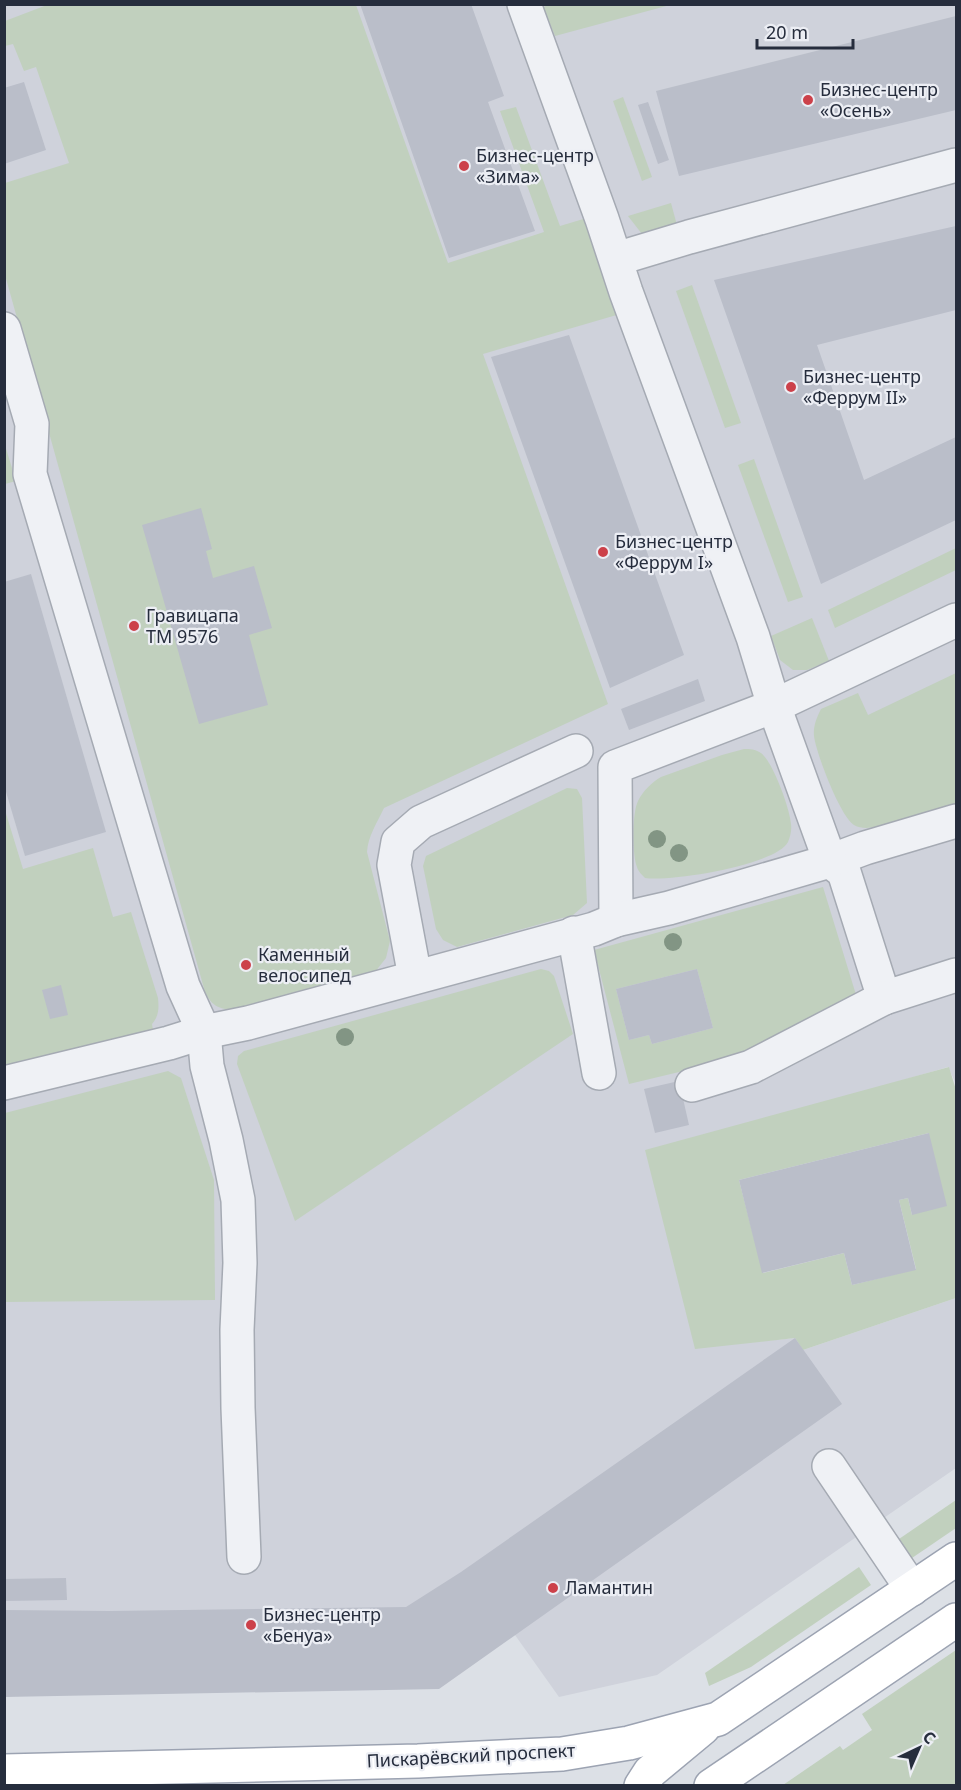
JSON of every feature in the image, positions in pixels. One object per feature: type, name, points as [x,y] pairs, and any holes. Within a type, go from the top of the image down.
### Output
[{"type":"main road","name":"Пискарёвский проспект","points":[[4,1771],[418,1761],[562,1754],[629,1743],[712,1722],[957,1559]]},
{"type":"main road","points":[[728,1780],[957,1620]]},
{"type":"main road","points":[[641,1785],[650,1772],[712,1722]]},
{"type":"main road","points":[[418,1761],[451,1785]]},
{"type":"lane","points":[[524,4],[626,292],[753,637],[774,706],[830,861],[844,872],[884,998]]},
{"type":"lane","points":[[616,259],[689,237],[957,165]]},
{"type":"lane","points":[[4,329],[32,424],[30,474],[183,986],[204,1032],[207,1066],[226,1140],[238,1200],[239,1480],[244,1557]]},
{"type":"lane","points":[[616,920],[615,767],[774,706],[957,621]]},
{"type":"lane","points":[[415,977],[394,865],[398,842],[421,822],[576,751]]},
{"type":"lane","points":[[4,1083],[248,1023],[594,929],[616,920],[669,908],[957,821]]},
{"type":"lane","points":[[574,933],[599,1073]]},
{"type":"lane","points":[[692,1085],[751,1067],[884,998],[957,975]]},
{"type":"lane","points":[[828,1466],[912,1589]]},
{"type":"shaded area","points":[[4,5],[956,5],[956,1084],[948,1067],[744,1126],[705,1347],[795,1338],[803,1350],[956,1298],[956,1468],[657,1675],[559,1697],[515,1635],[5,1697]]},
{"type":"green space","points":[[552,4],[670,5],[555,36],[543,7]]},
{"type":"green space","points":[[47,5],[356,5],[448,263],[544,232],[500,111],[516,107],[560,226],[590,217],[620,314],[483,354],[608,704],[384,808],[371,835],[367,852],[390,941],[386,958],[375,972],[235,1010],[216,1006],[205,992],[5,275],[5,183],[69,163],[36,67],[24,71],[13,44],[5,46],[5,21]]},
{"type":"green space","points":[[623,97],[652,177],[642,181],[613,101]]},
{"type":"green space","points":[[671,203],[678,229],[656,235],[642,234],[628,216]]},
{"type":"green space","points":[[692,285],[741,423],[725,428],[676,291]]},
{"type":"green space","points":[[4,442],[16,481],[5,484],[4,484]]},
{"type":"green space","points":[[754,459],[803,597],[788,602],[738,465]]},
{"type":"green space","points":[[956,548],[956,570],[835,628],[828,610]]},
{"type":"green space","points":[[812,618],[829,661],[807,670],[793,670],[780,660],[771,636]]},
{"type":"green space","points":[[956,673],[956,804],[876,827],[862,828],[854,825],[842,810],[816,744],[814,729],[821,709],[858,693],[868,715]]},
{"type":"green space","points":[[744,749],[761,753],[776,775],[790,817],[791,829],[788,842],[764,858],[744,865],[677,877],[645,878],[635,861],[634,844],[636,807],[642,794],[661,777]]},
{"type":"green space","points":[[567,788],[577,789],[582,798],[587,903],[573,915],[457,947],[443,940],[436,929],[423,866],[426,856]]},
{"type":"green space","points":[[4,807],[23,869],[93,848],[113,917],[131,912],[158,998],[158,1012],[152,1024],[153,1030],[5,1068]]},
{"type":"green space","points":[[823,887],[857,998],[746,1056],[629,1084],[594,950]],"holes":[[[697,969],[713,1028],[652,1044],[649,1035],[629,1040],[616,989]]]},
{"type":"green space","points":[[541,969],[549,971],[554,976],[573,1034],[295,1221],[237,1064],[238,1056],[244,1051]]},
{"type":"green space","points":[[949,1067],[956,1090],[956,1298],[803,1350],[795,1338],[695,1349],[645,1150]],"holes":[[[929,1133],[912,1215],[908,1198],[899,1200],[916,1269],[852,1285],[844,1253],[763,1273],[739,1180]]]},
{"type":"green space","points":[[168,1071],[181,1078],[214,1180],[215,1300],[5,1302],[5,1113]]},
{"type":"green space","points":[[956,1500],[956,1528],[912,1558],[899,1539]]},
{"type":"green space","points":[[859,1567],[871,1585],[751,1667],[709,1686],[705,1673]]},
{"type":"green space","points":[[956,1650],[956,1785],[783,1785],[840,1746],[843,1750],[872,1730],[862,1714]]},
{"type":"building","name":"Бизнес-центр «Зима»","points":[[360,4],[471,4],[504,96],[488,102],[535,231],[449,258]]},
{"type":"building","name":"Бизнес-центр «Осень»","points":[[956,16],[956,110],[679,176],[656,91]]},
{"type":"building","points":[[24,82],[46,150],[4,164],[4,88]]},
{"type":"building","points":[[648,102],[669,160],[658,164],[638,105]]},
{"type":"building","name":"Бизнес-центр «Феррум II»","points":[[956,226],[956,310],[817,345],[864,480],[956,437],[956,520],[821,584],[714,280]]},
{"type":"building","name":"Бизнес-центр «Феррум I»","points":[[569,335],[684,655],[610,688],[491,357]]},
{"type":"building","points":[[201,508],[212,549],[206,551],[213,578],[254,566],[272,628],[249,635],[268,705],[199,724],[142,525]]},
{"type":"building","points":[[31,574],[106,832],[25,856],[4,785],[4,582]]},
{"type":"building","points":[[698,679],[705,701],[629,730],[621,709]]},
{"type":"building","points":[[697,969],[713,1028],[652,1044],[649,1035],[629,1040],[616,989]]},
{"type":"building","points":[[61,985],[68,1015],[50,1019],[42,990]]},
{"type":"building","points":[[679,1081],[689,1125],[655,1133],[644,1089]]},
{"type":"building","points":[[929,1133],[947,1206],[912,1215],[908,1198],[899,1200],[916,1270],[852,1285],[844,1253],[762,1273],[739,1180]]},
{"type":"building","points":[[795,1338],[842,1404],[439,1689],[4,1697],[4,1610],[406,1607],[461,1572]]},
{"type":"building","points":[[66,1578],[67,1600],[4,1601],[4,1579]]},
{"type":"place","name":"Бизнес-центр «Осень»","points":[[808,100]]},
{"type":"place","name":"Бизнес-центр «Зима»","points":[[464,166]]},
{"type":"place","name":"Бизнес-центр «Феррум II»","points":[[791,387]]},
{"type":"place","name":"Бизнес-центр «Феррум I»","points":[[603,552]]},
{"type":"place","name":"Гравицапа ТМ 9576","points":[[134,626]]},
{"type":"place","name":"Каменный велосипед","points":[[246,965]]},
{"type":"place","name":"Ламантин","points":[[553,1588]]},
{"type":"place","name":"Бизнес-центр «Бенуа»","points":[[251,1625]]}]
